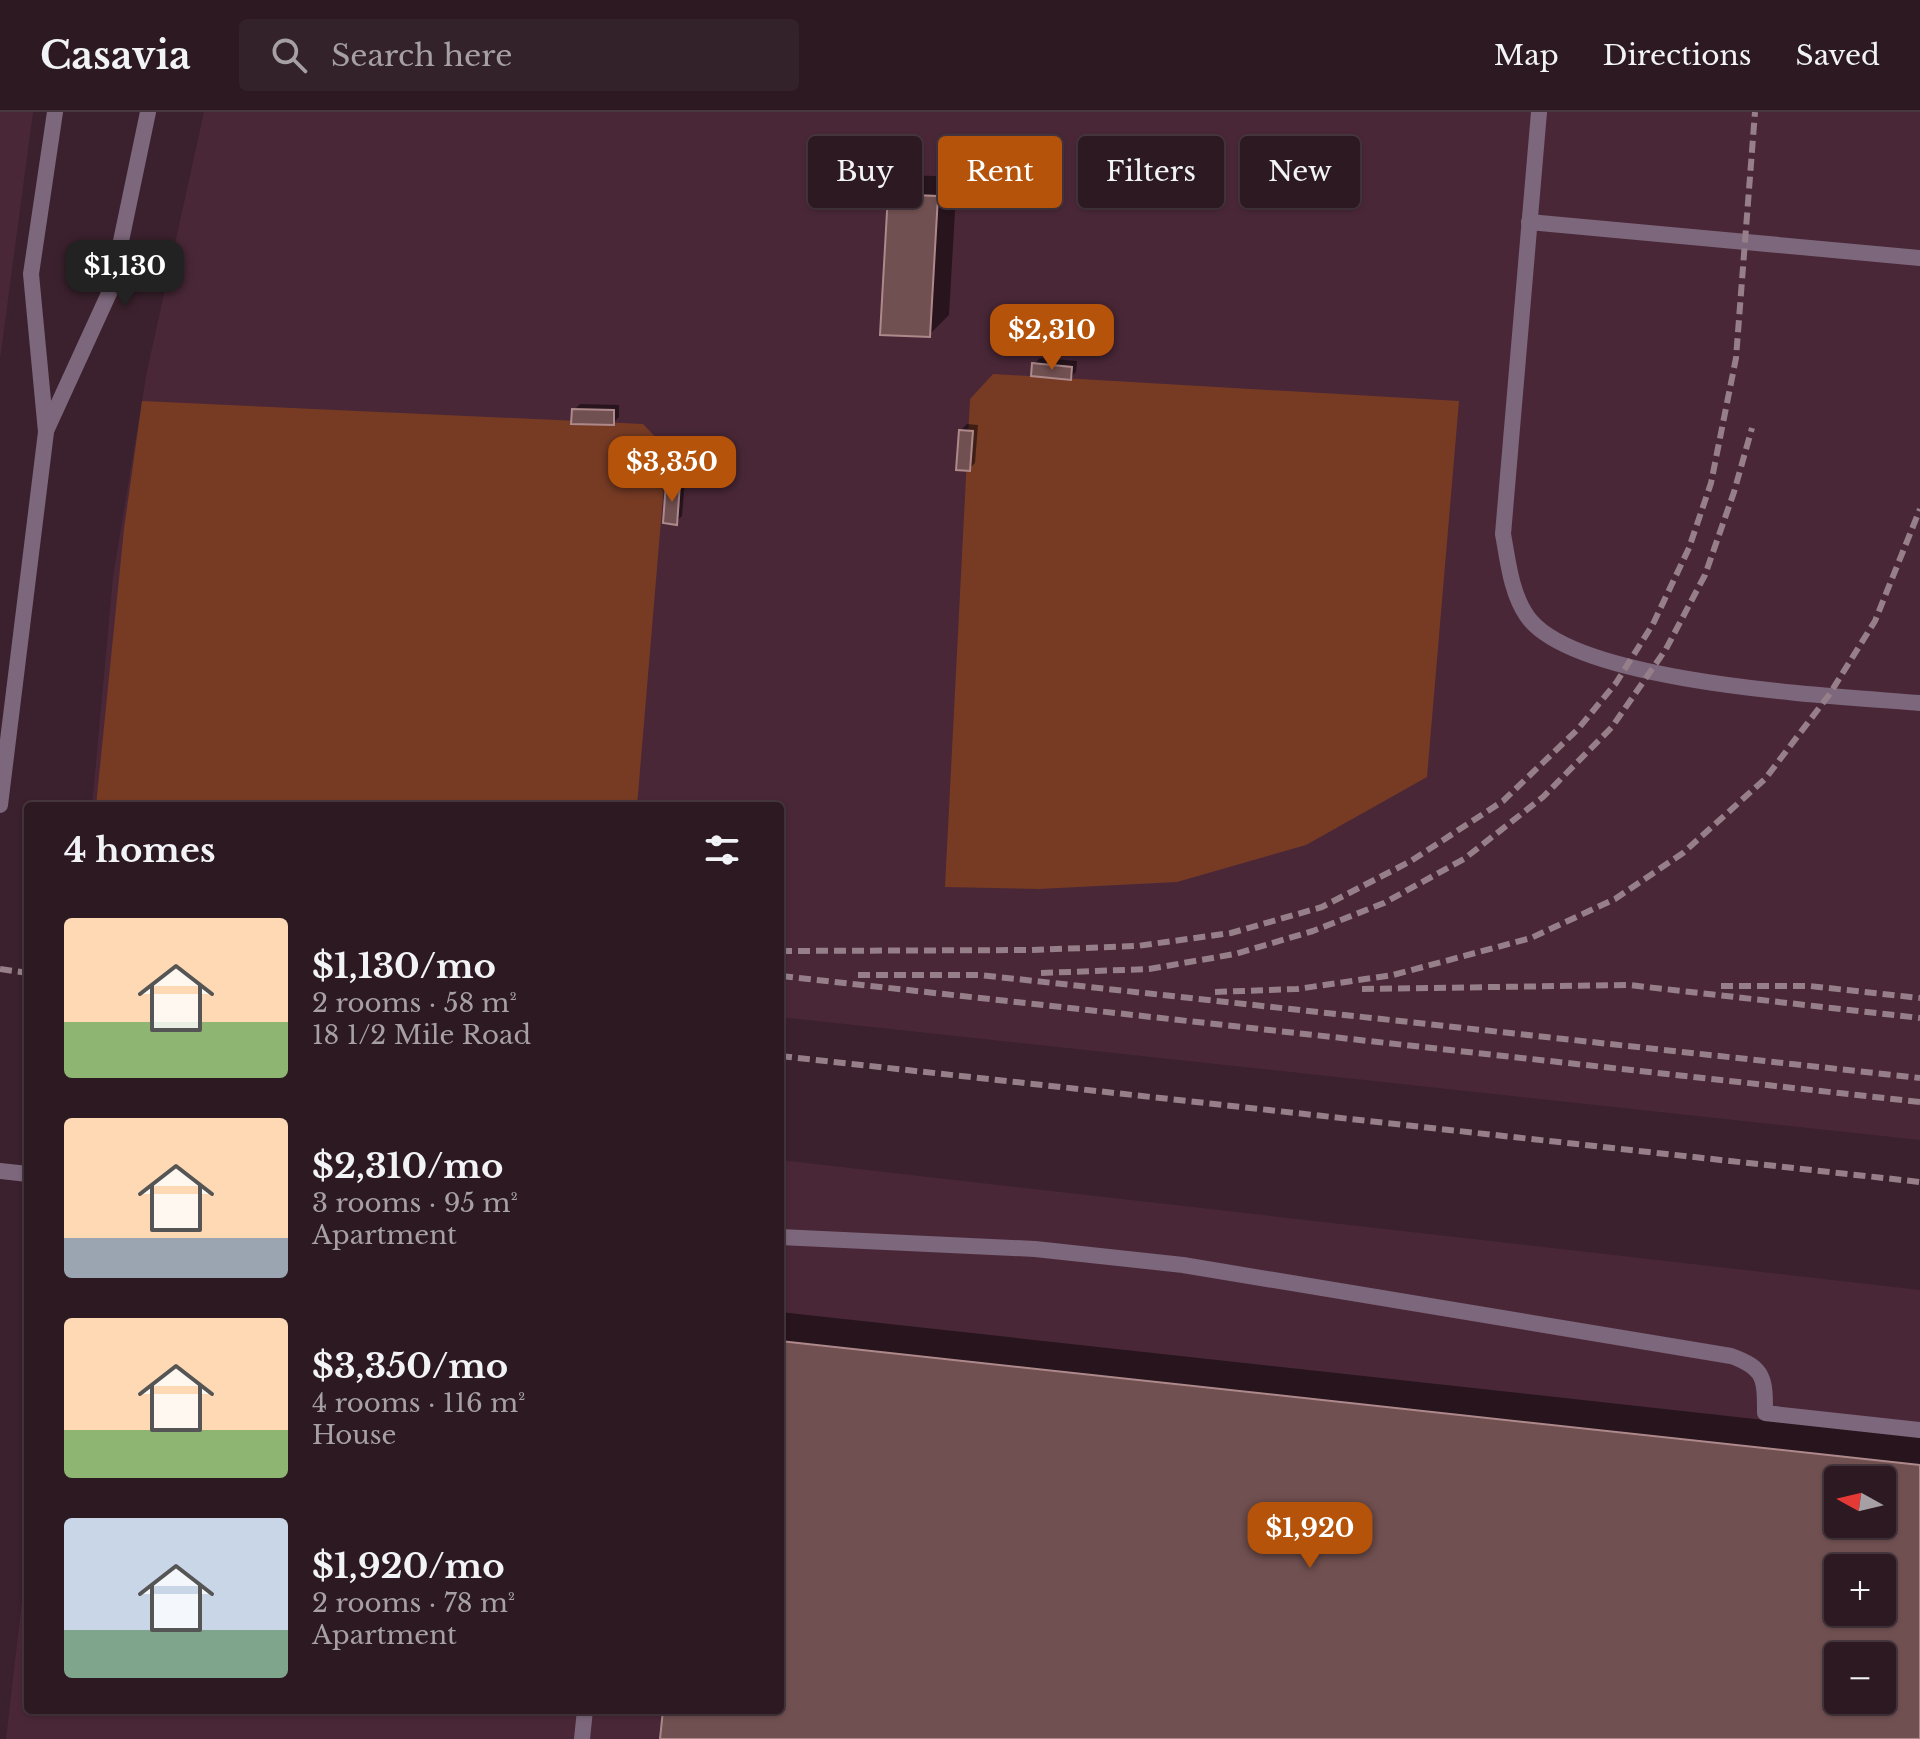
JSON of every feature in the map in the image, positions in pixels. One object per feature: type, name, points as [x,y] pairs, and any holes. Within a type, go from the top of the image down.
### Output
[{"type":"street","points":[[0,805],[46,432],[31,274],[55,112]]},
{"type":"street","points":[[46,432],[111,289],[148,112]]},
{"type":"street","points":[[1539,112],[1503,534],[1511,579],[1527,617],[1554,642],[1649,674],[1920,703]]},
{"type":"street","points":[[1529,222],[1920,258]]},
{"type":"street","points":[[0,1171],[24,1174]]},
{"type":"street","points":[[784,1237],[1035,1249],[1183,1265],[1731,1356],[1750,1363],[1760,1371],[1765,1390],[1765,1413],[1920,1430]]},
{"type":"street","points":[[582,1739],[585,1714]]},
{"type":"shaded area","points":[[0,112],[33,112],[0,359]]},
{"type":"shaded area","points":[[204,112],[1920,112],[1920,1140],[784,1017],[784,802],[92,802],[113,577],[147,371]]},
{"type":"shaded area","points":[[993,374],[1459,401],[1427,777],[1306,845],[1177,882],[1039,889],[945,887],[970,399]]},
{"type":"shaded area","points":[[142,401],[643,424],[667,449],[637,802],[96,802],[124,529]]},
{"type":"shaded area","points":[[784,1160],[1920,1290],[1920,1739],[6,1739],[24,1584],[24,1714],[784,1714]]},
{"type":"building","points":[[922,195],[938,196],[930,337],[880,335],[887,208],[922,208]]},
{"type":"building","points":[[1032,363],[1072,367],[1071,380],[1031,376]]},
{"type":"building","points":[[572,409],[614,410],[614,425],[571,424]]},
{"type":"building","points":[[959,430],[973,431],[970,471],[956,470]]},
{"type":"building","points":[[666,483],[680,484],[677,525],[663,523]]},
{"type":"building","points":[[784,1341],[1920,1465],[1920,1739],[660,1739],[663,1714],[784,1714]]},
{"type":"railway","points":[[784,951],[1031,950],[1137,946],[1231,933],[1322,907],[1411,861],[1503,801],[1578,729],[1616,683],[1653,624],[1689,548],[1711,483],[1736,358],[1755,112]]},
{"type":"railway","points":[[1041,973],[1149,969],[1235,954],[1313,931],[1384,903],[1464,859],[1543,797],[1612,727],[1666,649],[1705,575],[1752,428]]},
{"type":"railway","points":[[1215,992],[1297,989],[1393,975],[1531,938],[1615,899],[1683,853],[1765,779],[1829,695],[1875,621],[1920,509]]},
{"type":"railway","points":[[0,969],[24,972]]},
{"type":"railway","points":[[858,975],[980,975],[1920,1078]]},
{"type":"railway","points":[[784,976],[1920,1102]]},
{"type":"railway","points":[[1362,989],[1629,985],[1920,1018]]},
{"type":"railway","points":[[1721,986],[1810,986],[1920,998]]},
{"type":"railway","points":[[784,1056],[1920,1182]]}]
